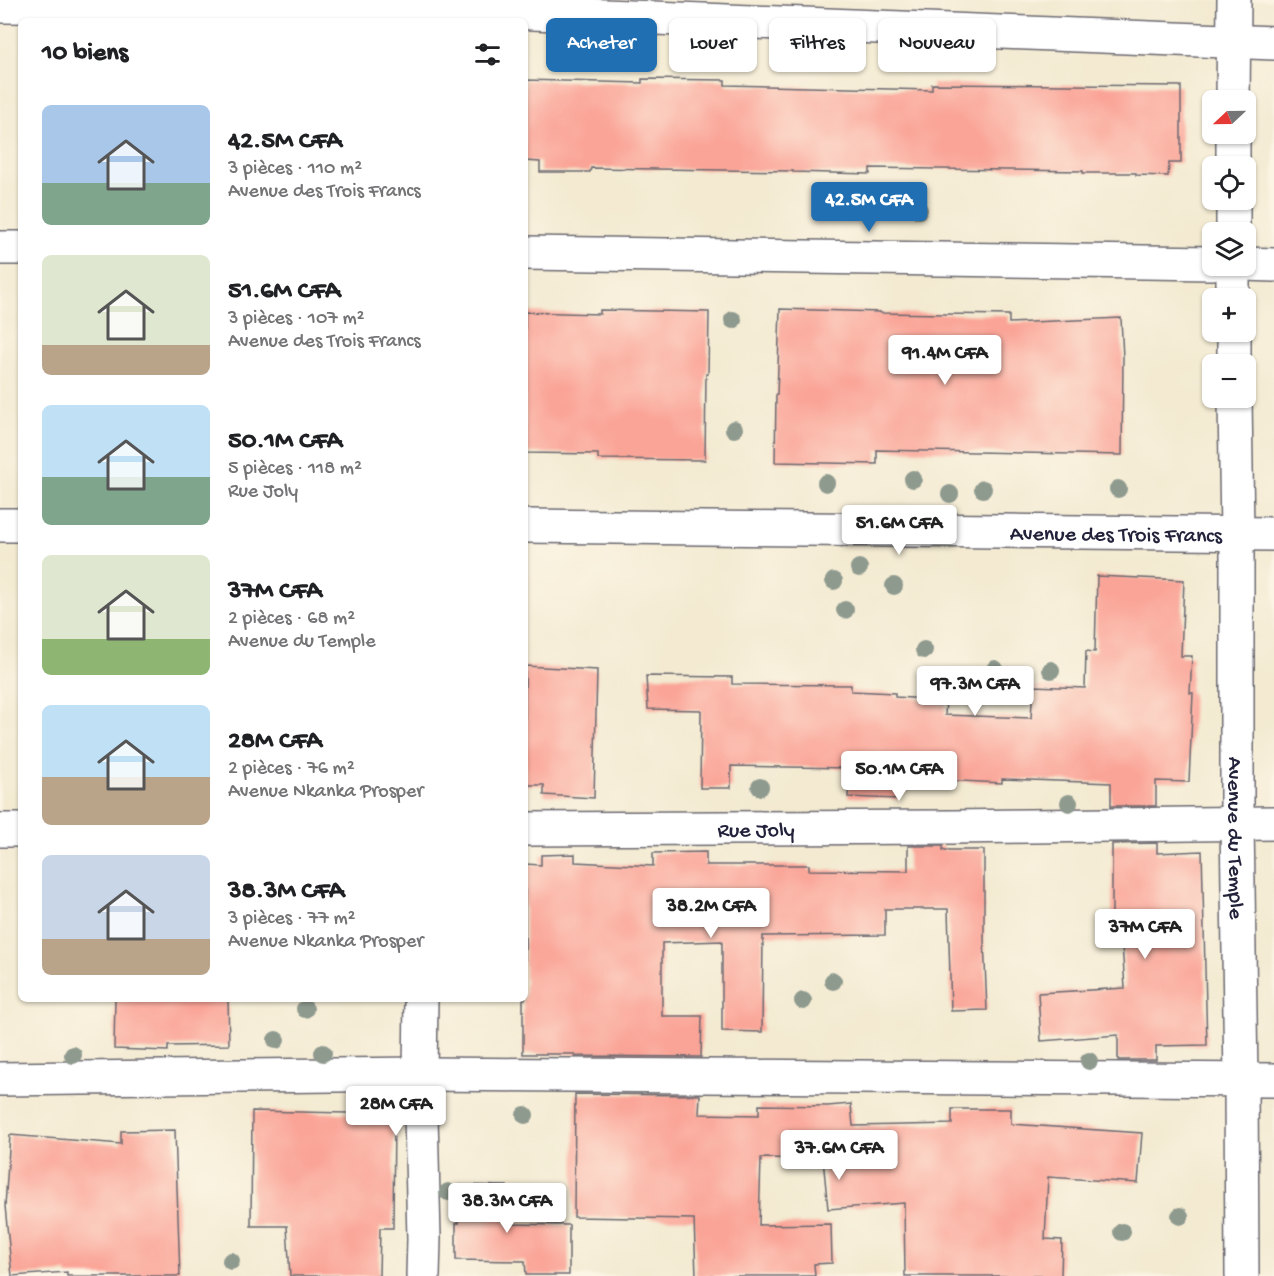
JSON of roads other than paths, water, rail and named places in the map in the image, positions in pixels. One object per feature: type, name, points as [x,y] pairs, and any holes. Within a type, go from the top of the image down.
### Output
[{"type":"street","points":[[1233,90],[1234,0]]},
{"type":"street","points":[[0,6],[430,10],[1274,43]]},
{"type":"street","points":[[0,248],[18,248]]},
{"type":"street","points":[[528,253],[1202,263]]},
{"type":"street","points":[[1256,264],[1274,265]]},
{"type":"street","name":"Avenue du Temple","points":[[1235,408],[1236,823],[1242,1276]]},
{"type":"street","points":[[0,525],[18,525]]},
{"type":"street","name":"Avenue des Trois Francs","points":[[528,526],[1274,534]]},
{"type":"street","name":"Rue Joly","points":[[528,829],[1274,823]]},
{"type":"street","points":[[0,830],[18,830]]},
{"type":"street","points":[[421,1002],[423,1276]]},
{"type":"street","points":[[0,1079],[420,1074],[1274,1080]]}]
